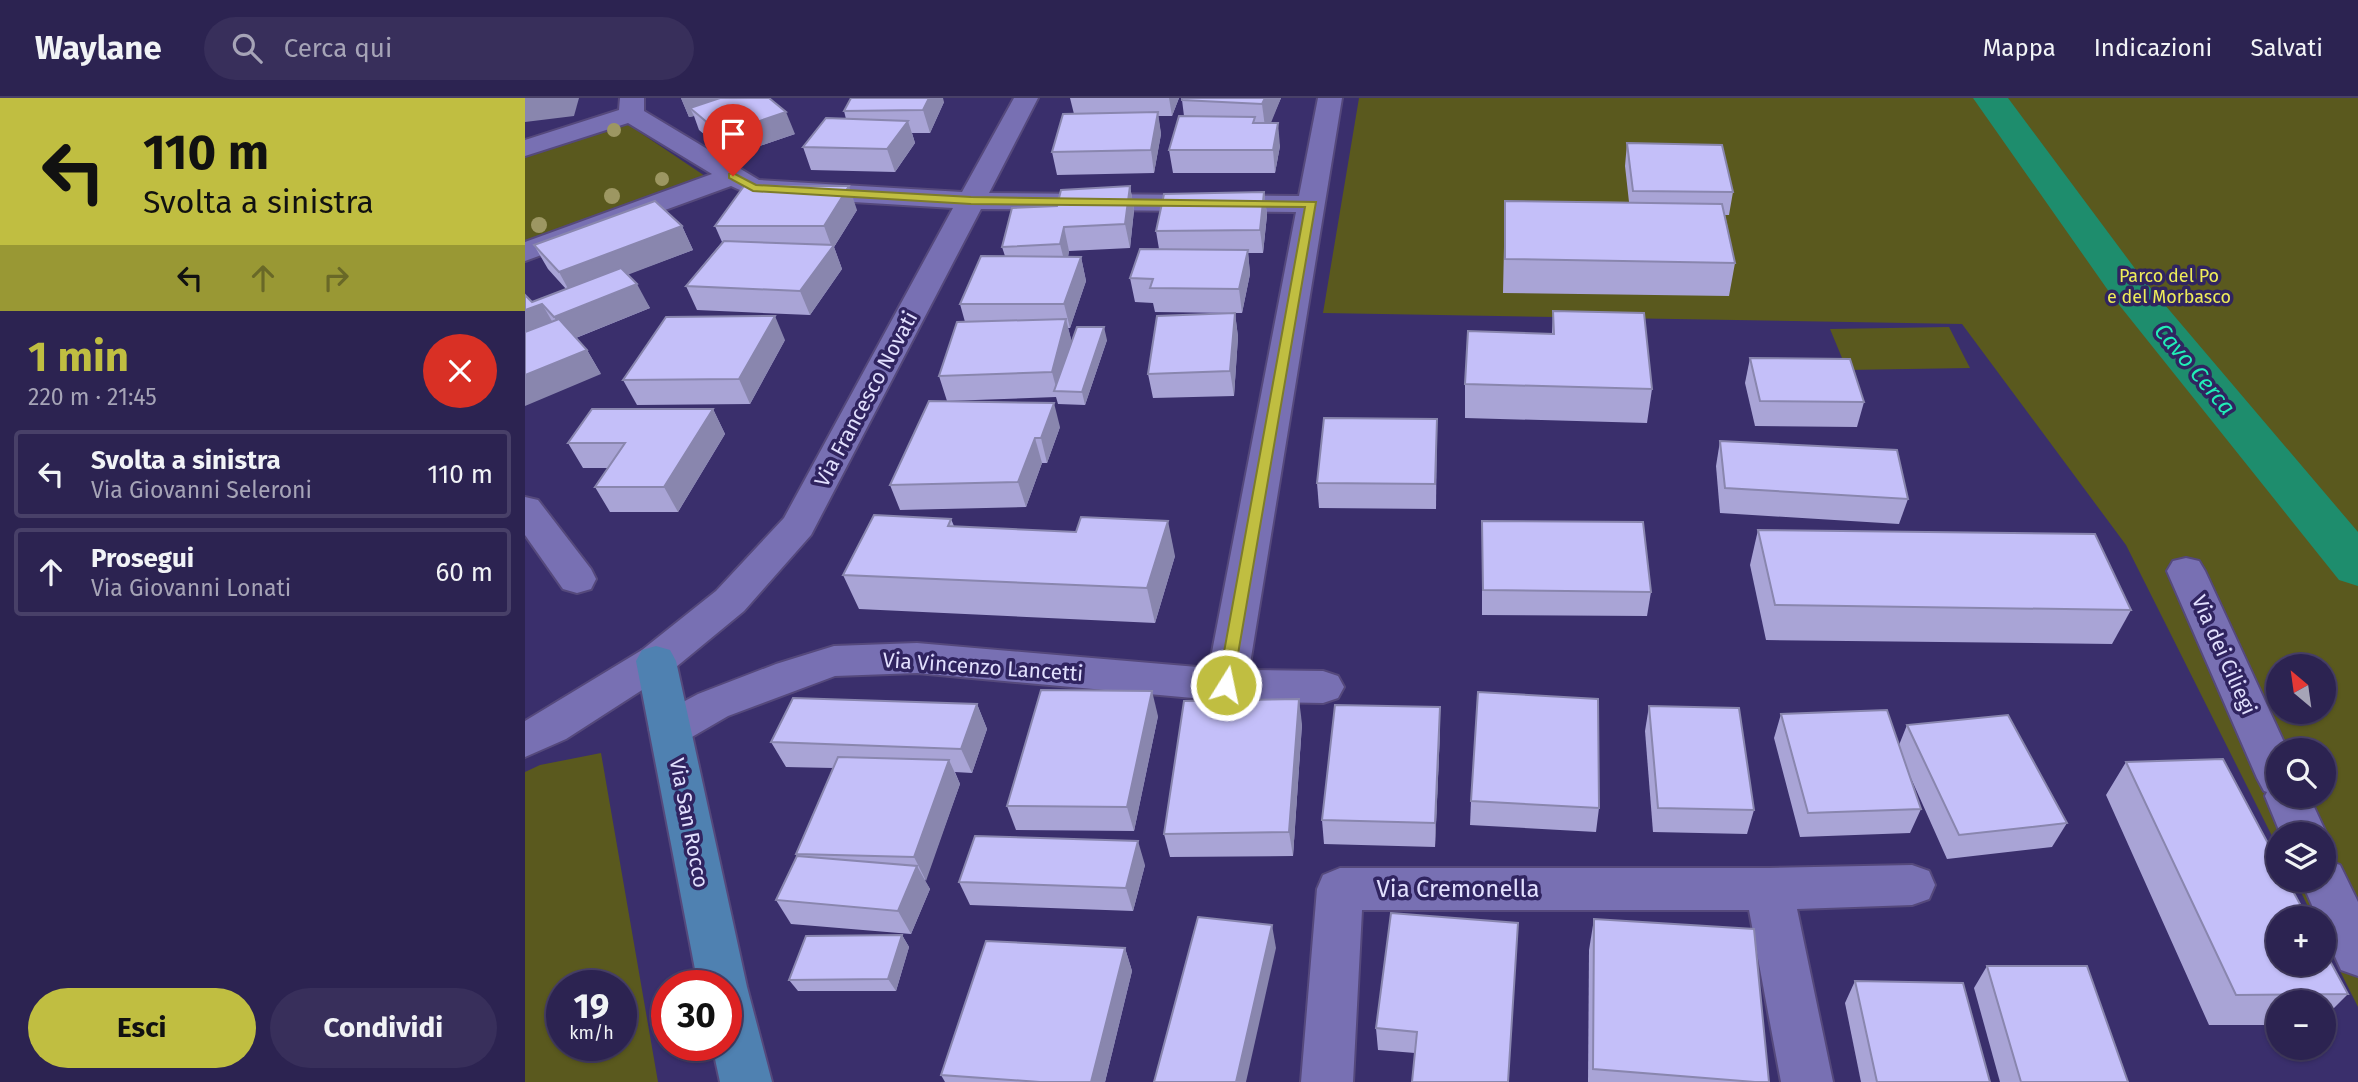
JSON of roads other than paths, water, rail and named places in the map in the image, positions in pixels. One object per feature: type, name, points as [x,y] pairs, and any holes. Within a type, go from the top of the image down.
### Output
[{"type":"main road","name":"Via San Rocco","points":[[656,661],[720,970]]},
{"type":"main road","points":[[741,1061],[746,1082]]},
{"type":"street","name":"Via Francesco Novati","points":[[525,740],[551,727],[656,661],[730,601],[798,526],[1026,98]]},
{"type":"street","points":[[1226,685],[1330,98]]},
{"type":"street","points":[[525,148],[632,106],[753,188],[971,201],[1312,204]]},
{"type":"street","points":[[525,252],[733,176]]},
{"type":"street","points":[[525,509],[577,579]]},
{"type":"street","name":"Via dei Ciliegi","points":[[2186,571],[2266,749]]},
{"type":"street","name":"Via Vincenzo Lancetti","points":[[670,729],[713,705],[834,661],[917,658],[1226,685],[1323,687]]},
{"type":"street","name":"Via Cremonella","points":[[1327,1082],[1340,889],[1769,889],[1912,886]]},
{"type":"street","points":[[1769,889],[1807,1082]]},
{"type":"street","points":[[2330,892],[2358,954]]},
{"type":"waterway","name":"Cavo Cerca","points":[[1990,98],[2127,287],[2358,567]]},
{"type":"park label","name":"Parco del Po e del Morbasco","points":[[2169,286]]}]
